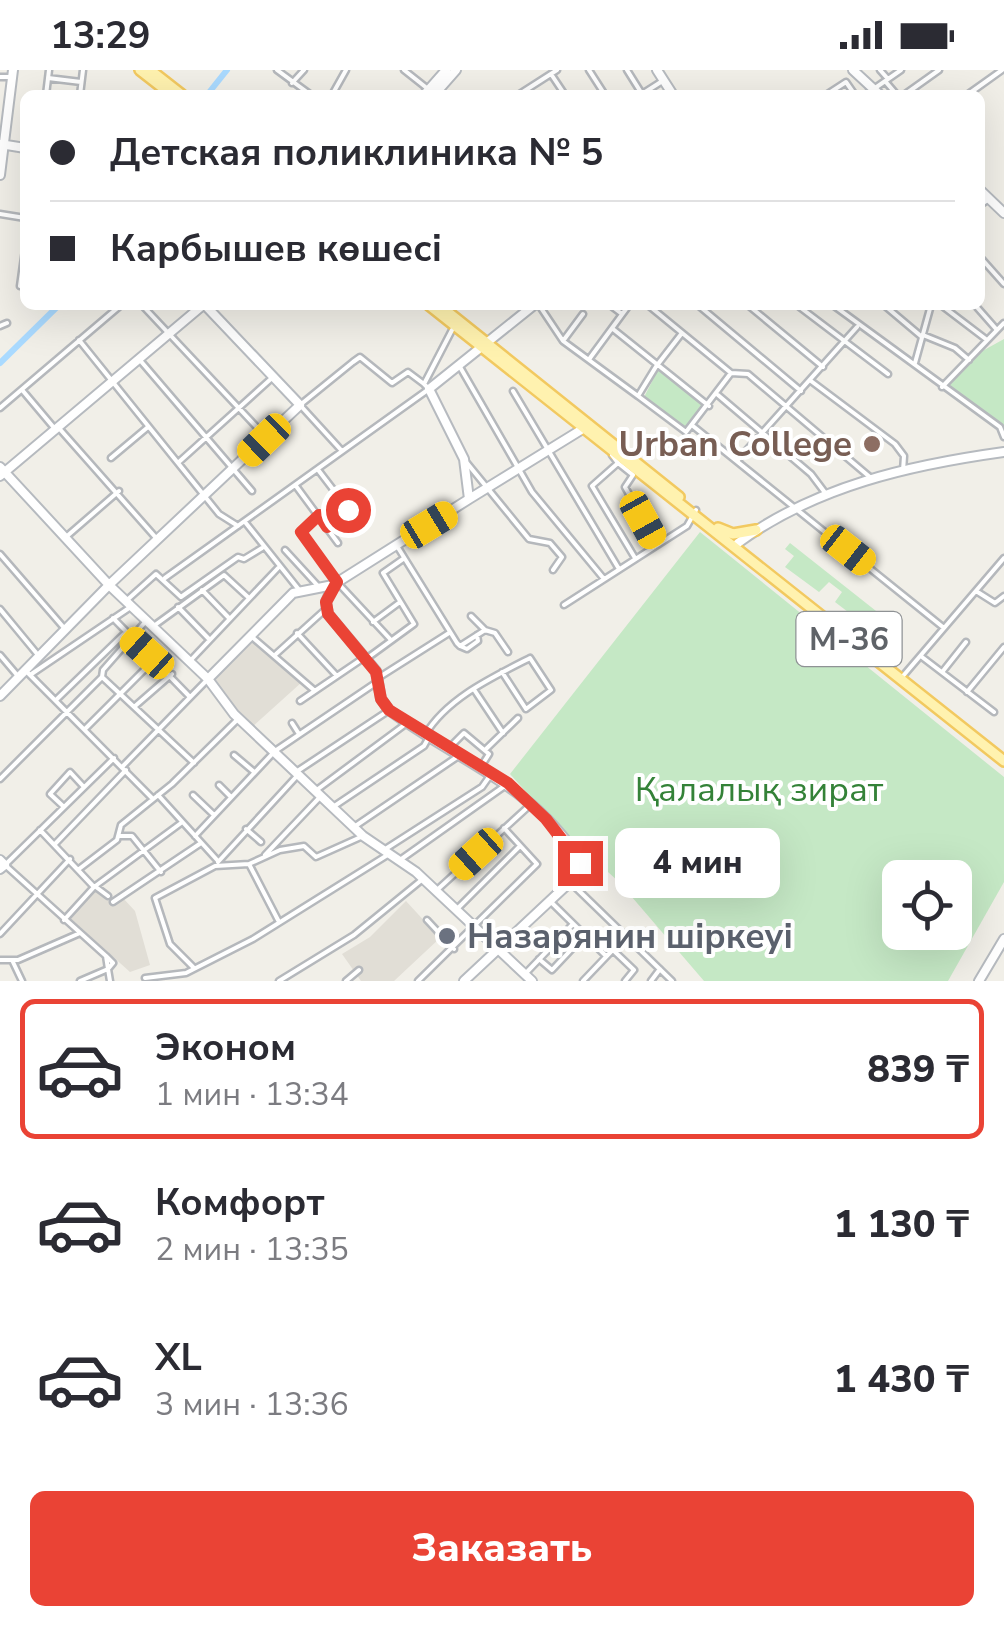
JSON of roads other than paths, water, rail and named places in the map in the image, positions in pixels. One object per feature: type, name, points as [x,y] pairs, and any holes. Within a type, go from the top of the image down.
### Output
[{"type":"main road","points":[[140,70],[168,90]]},
{"type":"main road","points":[[150,70],[170,90]]},
{"type":"main road","points":[[430,310],[449,328],[470,335],[497,336]]},
{"type":"main road","points":[[440,310],[449,328]]},
{"type":"main road","name":"M-36","points":[[440,310],[1004,757]]},
{"type":"main road","name":"M-36","points":[[587,428],[612,452],[738,543],[902,677]]},
{"type":"main road","points":[[718,528],[738,534],[756,530]]},
{"type":"street","points":[[47,90],[49,70]]},
{"type":"street","points":[[81,90],[83,70]]},
{"type":"street","points":[[292,83],[304,70]]},
{"type":"street","points":[[404,70],[426,90]]},
{"type":"street","points":[[433,90],[456,70]]},
{"type":"street","points":[[657,70],[670,90]]},
{"type":"street","points":[[853,70],[870,90]]},
{"type":"street","points":[[880,70],[893,90]]},
{"type":"street","points":[[876,90],[901,70]]},
{"type":"street","points":[[911,90],[939,70]]},
{"type":"street","points":[[975,90],[1002,70]]},
{"type":"street","points":[[282,72],[298,90]]},
{"type":"street","points":[[528,90],[554,72]]},
{"type":"street","points":[[0,77],[13,73]]},
{"type":"street","points":[[0,175],[3,116],[13,73]]},
{"type":"street","points":[[48,78],[82,82]]},
{"type":"street","points":[[648,90],[664,80]]},
{"type":"street","points":[[985,194],[1004,213]]},
{"type":"street","points":[[985,201],[989,198]]},
{"type":"street","points":[[985,263],[1004,284]]},
{"type":"street","points":[[0,408],[115,310]]},
{"type":"street","points":[[146,310],[266,437]]},
{"type":"street","points":[[198,310],[2,471],[109,585],[208,679],[238,718],[363,836],[424,878],[528,978],[539,959],[573,924]]},
{"type":"street","points":[[209,310],[342,452]]},
{"type":"street","points":[[164,578],[486,347],[530,310]]},
{"type":"street","points":[[540,310],[563,341],[684,432],[718,395],[731,373]]},
{"type":"street","points":[[617,310],[622,314]]},
{"type":"street","points":[[589,359],[625,310]]},
{"type":"street","points":[[654,310],[731,373],[744,371],[871,478]]},
{"type":"street","points":[[704,310],[801,390]]},
{"type":"street","points":[[754,310],[823,368]]},
{"type":"street","points":[[804,310],[888,374]]},
{"type":"street","points":[[839,310],[1000,427],[1004,437]]},
{"type":"street","points":[[890,310],[922,336],[956,348],[970,360]]},
{"type":"street","points":[[914,365],[930,310]]},
{"type":"street","points":[[948,310],[987,340]]},
{"type":"street","points":[[979,310],[997,330]]},
{"type":"street","points":[[563,341],[584,314]]},
{"type":"street","points":[[0,326],[7,323]]},
{"type":"street","points":[[942,387],[1004,323]]},
{"type":"street","points":[[737,461],[858,326]]},
{"type":"street","points":[[427,386],[449,328]]},
{"type":"street","points":[[613,328],[708,406]]},
{"type":"street","points":[[638,396],[682,333]]},
{"type":"street","points":[[80,340],[219,514],[239,527]]},
{"type":"street","points":[[25,674],[109,585],[300,405],[360,356],[389,382],[408,372],[427,386],[464,459],[486,488],[529,539],[556,549],[562,558],[553,570]]},
{"type":"street","points":[[139,359],[252,491]]},
{"type":"street","points":[[460,366],[562,532],[574,538],[604,579]]},
{"type":"street","points":[[180,461],[273,377]]},
{"type":"street","points":[[811,381],[895,444],[904,456],[903,471]]},
{"type":"street","points":[[21,389],[158,540]]},
{"type":"street","points":[[512,391],[546,454],[619,569]]},
{"type":"street","points":[[718,395],[811,474],[826,494]]},
{"type":"street","points":[[693,426],[944,628]]},
{"type":"street","points":[[110,458],[148,427]]},
{"type":"street","points":[[55,844],[158,730],[300,591],[335,584],[587,428]]},
{"type":"street","points":[[612,452],[633,475],[625,487],[656,544]]},
{"type":"street","points":[[738,543],[795,508],[871,478],[1004,452]]},
{"type":"street","points":[[464,459],[470,499]]},
{"type":"street","points":[[618,463],[592,486],[635,558]]},
{"type":"street","points":[[318,470],[348,509],[327,527]]},
{"type":"street","points":[[296,486],[338,543]]},
{"type":"street","points":[[66,538],[118,492]]},
{"type":"street","points":[[564,605],[686,526],[695,513]]},
{"type":"street","points":[[319,515],[302,528],[335,584],[391,640]]},
{"type":"street","points":[[246,522],[262,548],[300,591]]},
{"type":"street","points":[[396,546],[460,646],[486,630]]},
{"type":"street","points":[[0,696],[25,674],[129,604],[152,575],[164,578],[181,597],[238,557],[244,559],[262,548]]},
{"type":"street","points":[[286,550],[321,589]]},
{"type":"street","points":[[0,554],[66,629]]},
{"type":"street","points":[[902,677],[1004,558]]},
{"type":"street","points":[[300,701],[414,624],[383,572],[403,559]]},
{"type":"street","points":[[190,661],[278,568]]},
{"type":"street","points":[[0,779],[70,714],[132,639],[150,624],[228,576],[250,598]]},
{"type":"street","points":[[276,654],[327,608],[335,584]]},
{"type":"street","points":[[202,590],[229,618]]},
{"type":"street","points":[[976,591],[995,604],[1004,596]]},
{"type":"street","points":[[373,622],[400,602]]},
{"type":"street","points":[[178,607],[209,639]]},
{"type":"street","points":[[327,608],[378,679],[389,710],[508,783],[532,803],[580,860],[578,872],[570,882],[470,979]]},
{"type":"street","points":[[0,609],[39,656]]},
{"type":"street","points":[[471,616],[495,633],[508,652]]},
{"type":"street","points":[[112,617],[172,674],[190,697]]},
{"type":"street","points":[[56,700],[125,633]]},
{"type":"street","points":[[297,633],[337,676]]},
{"type":"street","points":[[194,836],[275,752],[450,633]]},
{"type":"street","points":[[251,636],[315,691]]},
{"type":"street","points":[[942,671],[966,642]]},
{"type":"street","points":[[968,692],[1004,647]]},
{"type":"street","points":[[0,656],[56,700],[201,842],[216,864]]},
{"type":"street","points":[[921,656],[994,712]]},
{"type":"street","points":[[333,807],[424,746],[442,711],[502,672],[530,658],[551,690],[526,709],[502,672]]},
{"type":"street","points":[[84,729],[155,660]]},
{"type":"street","points":[[134,707],[172,674]]},
{"type":"street","points":[[102,675],[194,763]]},
{"type":"street","points":[[474,690],[503,733]]},
{"type":"street","points":[[193,966],[170,944],[154,900],[216,864],[297,773],[389,710]]},
{"type":"street","points":[[119,836],[120,825],[194,763],[238,718]]},
{"type":"street","points":[[482,765],[487,752],[518,718]]},
{"type":"street","points":[[292,723],[299,734]]},
{"type":"street","points":[[265,855],[319,794],[406,723]]},
{"type":"street","points":[[450,747],[464,733],[487,752]]},
{"type":"street","points":[[354,827],[460,753]]},
{"type":"street","points":[[234,754],[254,772]]},
{"type":"street","points":[[80,981],[113,963],[2,865],[114,758]]},
{"type":"street","points":[[64,808],[50,793],[68,772],[84,788]]},
{"type":"street","points":[[145,978],[175,978],[253,939],[387,853],[396,838],[482,786],[491,772]]},
{"type":"street","points":[[400,860],[478,809],[508,783]]},
{"type":"street","points":[[219,785],[231,797]]},
{"type":"street","points":[[192,794],[214,815]]},
{"type":"street","points":[[437,890],[532,803]]},
{"type":"street","points":[[64,920],[95,887],[180,824]]},
{"type":"street","points":[[418,981],[537,864],[504,828]]},
{"type":"street","points":[[246,829],[260,842]]},
{"type":"street","points":[[40,830],[108,896]]},
{"type":"street","points":[[79,869],[119,836],[131,835],[162,873]]},
{"type":"street","points":[[216,864],[248,864],[265,855],[306,846],[316,858],[363,836]]},
{"type":"street","points":[[113,902],[162,873],[201,842]]},
{"type":"street","points":[[456,910],[521,844]]},
{"type":"street","points":[[0,934],[70,858]]},
{"type":"street","points":[[248,864],[278,920]]},
{"type":"street","points":[[280,981],[354,934],[424,878]]},
{"type":"street","points":[[570,882],[672,981]]},
{"type":"street","points":[[550,901],[606,956]]},
{"type":"street","points":[[427,920],[454,949]]},
{"type":"street","points":[[0,960],[12,960],[80,933]]},
{"type":"street","points":[[539,959],[552,970],[585,935]]},
{"type":"street","points":[[584,981],[626,936]]},
{"type":"street","points":[[979,981],[1004,939]]},
{"type":"street","points":[[613,950],[634,970],[625,981]]},
{"type":"street","points":[[12,960],[22,981]]},
{"type":"street","points":[[108,969],[110,981]]},
{"type":"street","points":[[651,981],[660,969]]},
{"type":"street","points":[[346,981],[359,970]]},
{"type":"waterway","points":[[211,90],[227,70]]},
{"type":"waterway","points":[[0,363],[54,310]]},
{"type":"place","name":"Urban College","points":[[872,444]]},
{"type":"place","name":"Назарянин шіркеуі","points":[[447,936]]},
{"type":"park label","name":"Қалалық зират","points":[[759,789]]}]
